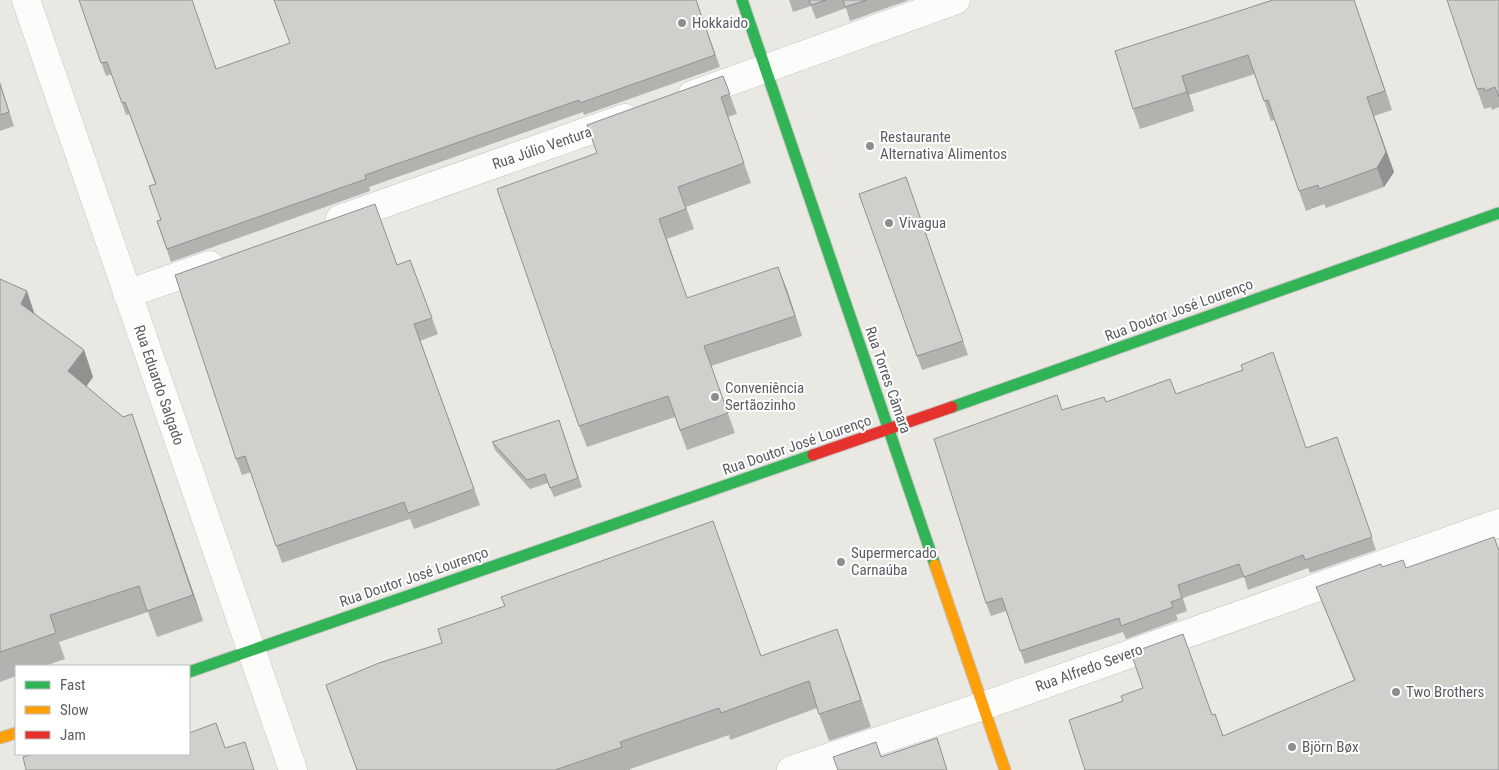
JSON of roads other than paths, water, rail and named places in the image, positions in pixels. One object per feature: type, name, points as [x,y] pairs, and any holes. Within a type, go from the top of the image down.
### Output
[{"type":"street","name":"Rua Eduardo Salgado","points":[[26,0],[293,770]]},
{"type":"street","name":"Rua Torres Câmara","points":[[742,0],[1005,770]]},
{"type":"street","points":[[672,102],[956,0]]},
{"type":"street","name":"Rua Júlio Ventura","points":[[315,228],[644,112]]},
{"type":"street","name":"Rua Doutor José Lourenço","points":[[190,672],[889,429],[1499,213]]},
{"type":"street","points":[[127,294],[230,258]]},
{"type":"street","name":"Rua Alfredo Severo","points":[[791,770],[983,706],[1499,523]]},
{"type":"street","points":[[0,738],[15,733]]},
{"type":"place","name":"Hokkaido","points":[[682,23]]},
{"type":"place","name":"Restaurante Alternativa Alimentos","points":[[870,146]]},
{"type":"place","name":"Vivagua","points":[[889,223]]},
{"type":"place","name":"Conveniência Sertãozinho","points":[[715,397]]},
{"type":"place","name":"Supermercado Carnaúba","points":[[841,562]]},
{"type":"place","name":"Two Brothers","points":[[1396,692]]},
{"type":"place","name":"Björn Bøx","points":[[1292,747]]}]
